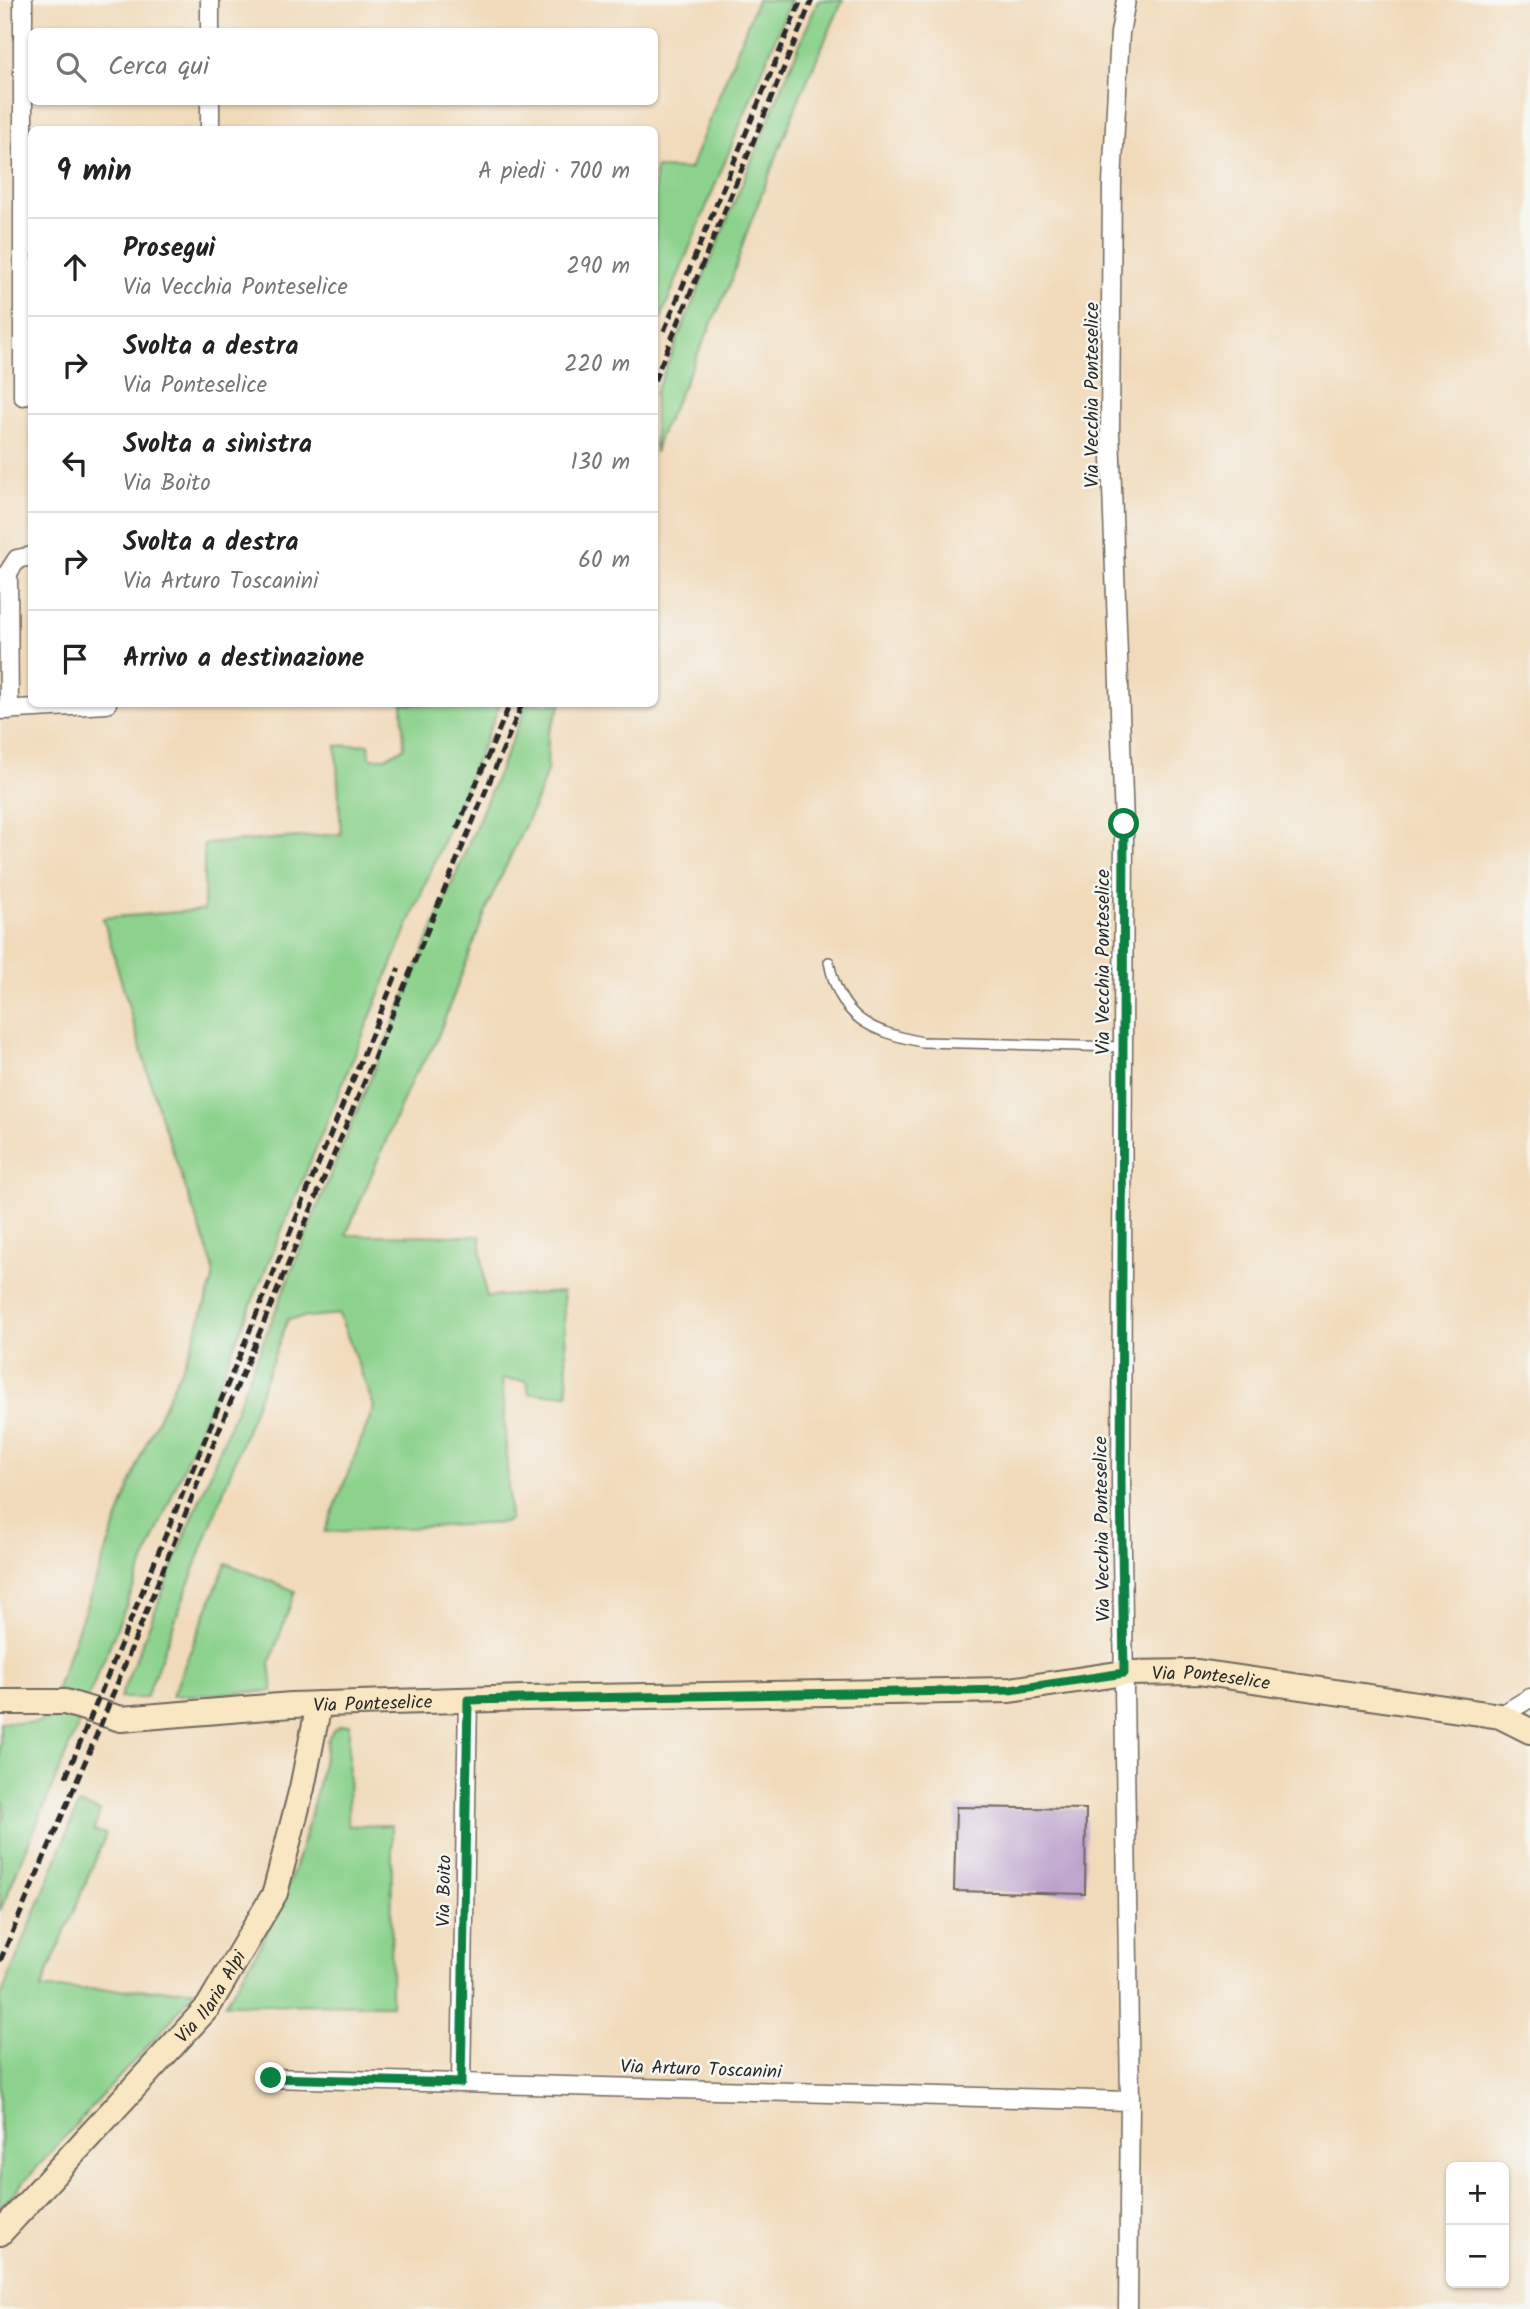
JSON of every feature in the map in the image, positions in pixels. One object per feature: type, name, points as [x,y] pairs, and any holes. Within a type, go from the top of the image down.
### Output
[{"type":"street","points":[[23,0],[23,396]]},
{"type":"street","points":[[210,0],[210,28]]},
{"type":"street","name":"Via Vecchia Ponteselice","points":[[1126,0],[1120,33],[1112,183],[1110,431],[1124,824],[1121,1482],[1129,2101],[1128,2309]]},
{"type":"street","points":[[210,105],[210,126]]},
{"type":"street","points":[[28,557],[17,559],[8,573],[4,710],[56,707]]},
{"type":"street","name":"Via Ponteselice","points":[[0,1702],[65,1702],[121,1719],[319,1704],[1010,1690],[1124,1673],[1198,1672],[1500,1716],[1530,1731]]},
{"type":"street","points":[[1500,1716],[1530,1699]]},
{"type":"street","name":"Via Boito","points":[[461,2083],[468,1700]]},
{"type":"street","name":"Via Ilaria Alpi","points":[[0,2233],[208,2007],[275,1893],[302,1788],[319,1704]]},
{"type":"street","name":"Via Arturo Toscanini","points":[[271,2078],[1129,2101]]},
{"type":"lane","points":[[829,962],[832,978],[848,1010],[864,1023],[894,1036],[922,1041],[1122,1047]]},
{"type":"green space","points":[[757,0],[791,0],[658,325],[658,168],[690,169]]},
{"type":"green space","points":[[818,0],[843,0],[801,94],[745,237],[731,282],[658,442],[658,387]]},
{"type":"green space","points":[[402,707],[499,707],[87,1700],[56,1690],[141,1455],[191,1348],[213,1279],[213,1266],[160,1115],[103,918],[204,910],[204,844],[341,834],[336,746],[369,744],[370,758],[385,758],[404,748]]},
{"type":"green space","points":[[526,707],[560,707],[548,734],[547,771],[537,799],[489,903],[435,1044],[412,1079],[346,1235],[480,1236],[486,1297],[563,1292],[568,1394],[529,1394],[527,1381],[502,1379],[510,1520],[504,1523],[325,1532],[374,1407],[339,1314],[288,1319],[146,1698],[120,1698],[331,1173]]},
{"type":"green space","points":[[226,1563],[295,1591],[270,1663],[273,1691],[172,1696]]},
{"type":"green space","points":[[69,1716],[80,1721],[0,1911],[0,1823],[4,1816],[3,1803],[0,1802],[0,1722],[33,1723]]},
{"type":"green space","points":[[349,1724],[348,1826],[392,1825],[391,2005],[225,2004],[261,1945],[290,1879],[312,1810],[328,1739],[336,1728]]},
{"type":"green space","points":[[79,1804],[100,1811],[94,1831],[106,1834],[41,1989],[194,1990],[172,2019],[0,2208],[0,1999]]},
{"type":"building","points":[[956,1807],[1086,1809],[1085,1894],[954,1891]]},
{"type":"railway","points":[[664,331],[801,0]]},
{"type":"railway","points":[[658,371],[812,0]]},
{"type":"railway","points":[[457,829],[509,707]]},
{"type":"railway","points":[[0,1961],[99,1729],[221,1425],[521,707]]},
{"type":"railway","points":[[66,1777],[399,968]]},
{"type":"route","points":[[271,2078],[461,2083],[468,1700],[1010,1690],[1124,1673],[1121,1482],[1124,824]]}]
